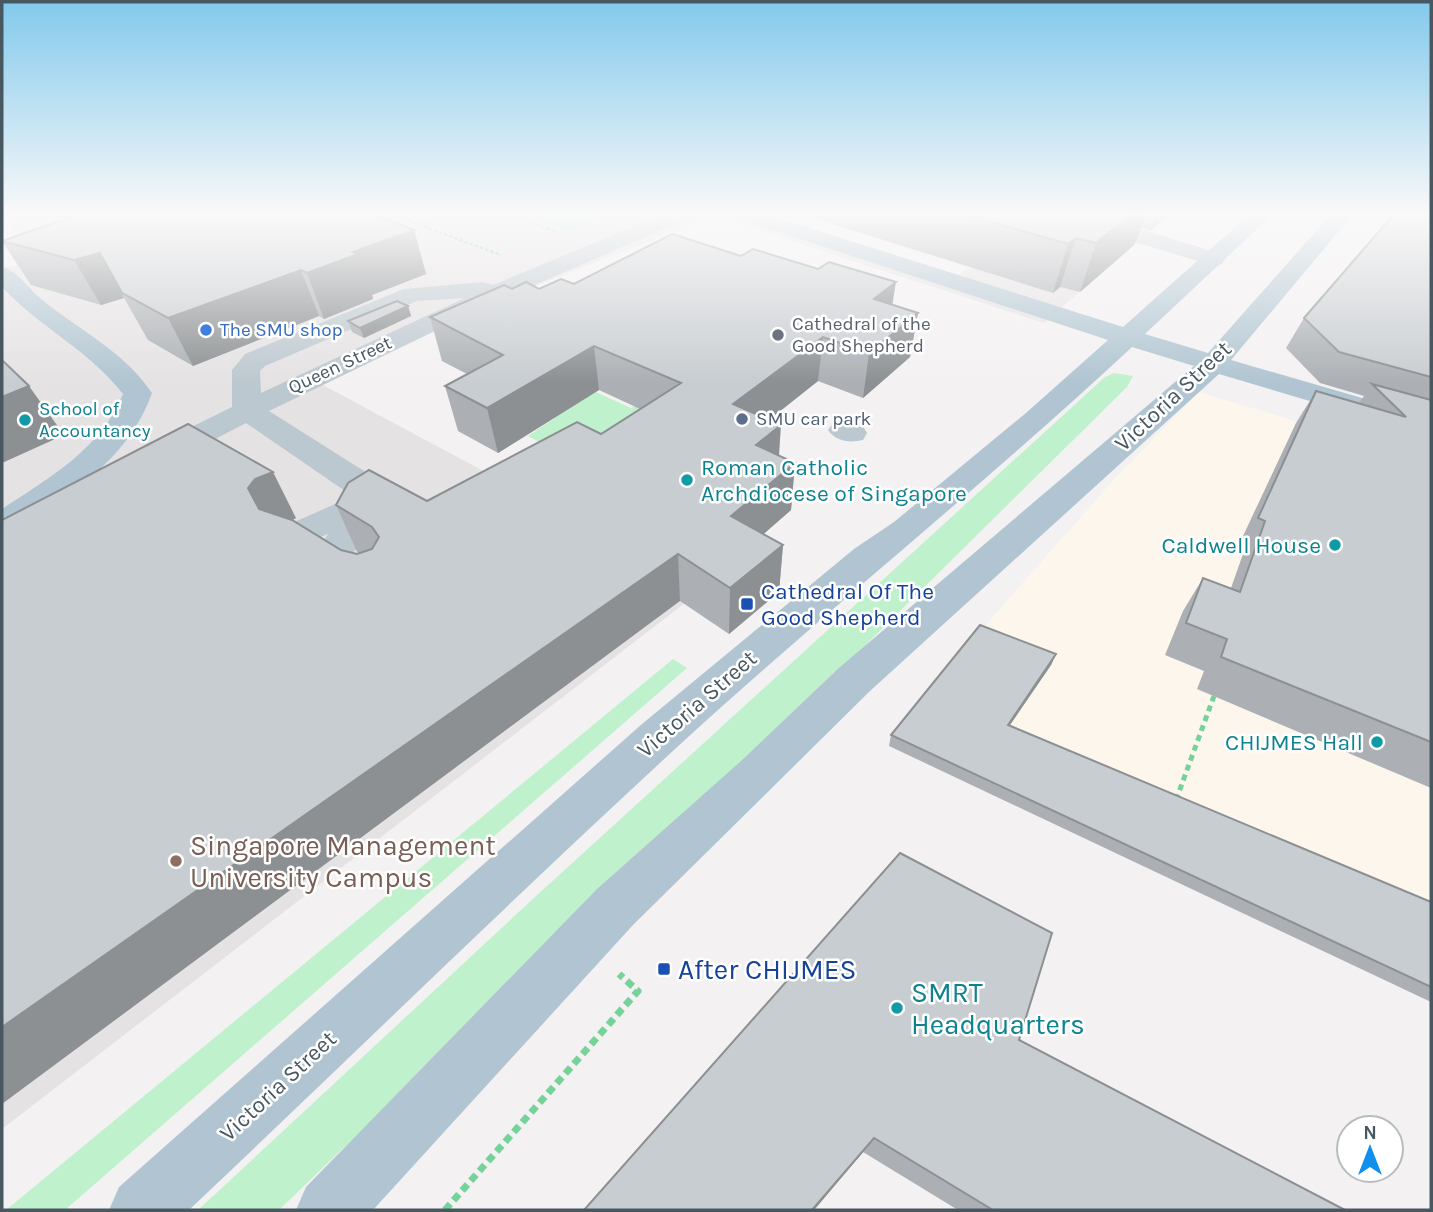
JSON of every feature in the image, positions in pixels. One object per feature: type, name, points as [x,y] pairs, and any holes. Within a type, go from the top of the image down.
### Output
[{"type":"main road","points":[[916,270],[1213,364],[1431,428]]},
{"type":"main road","name":"Victoria Street","points":[[142,1210],[658,737],[867,558],[917,521],[1129,338],[1202,270]]},
{"type":"main road","name":"Victoria Street","points":[[329,1210],[582,941],[855,679],[1213,364],[1295,270]]},
{"type":"main road","points":[[2,274],[30,303],[82,338],[124,374],[138,393],[134,409],[121,432],[81,468],[2,525]]},
{"type":"street","name":"Queen Street","points":[[2,532],[327,370],[550,270]]},
{"type":"street","points":[[362,575],[330,555],[340,548],[365,491],[352,478],[247,410],[246,370],[255,360],[413,294],[509,287]]},
{"type":"path","points":[[543,270],[547,271]]},
{"type":"path","points":[[1174,807],[1214,696]]},
{"type":"path","points":[[444,1210],[638,991],[582,941]]},
{"type":"shaded area","name":"Singapore Management University Campus","points":[[2,270],[577,270],[306,376],[532,497],[698,593],[2,1129]]},
{"type":"shaded area","name":"Singapore Management University Campus","points":[[879,270],[905,270],[948,283],[967,270],[1105,270],[1044,323]]},
{"type":"shaded area","points":[[1199,392],[1431,462],[1431,1002],[889,746],[976,636],[1117,476]]},
{"type":"green space","points":[[1114,373],[1133,376],[1127,387],[819,691],[279,1210],[198,1210],[535,897],[1105,377]]},
{"type":"green space","points":[[589,389],[631,408],[656,392],[692,408],[556,451],[528,436],[555,418],[544,412]]},
{"type":"green space","points":[[673,659],[687,668],[65,1210],[6,1210]]},
{"type":"building","points":[[109,270],[316,270],[307,273],[301,270],[168,318],[122,293]]},
{"type":"building","points":[[602,270],[854,270],[896,282],[874,299],[918,313],[869,353],[823,337],[733,404],[781,425],[756,445],[795,463],[731,516],[783,545],[730,588],[678,554],[2,1027],[2,520],[188,424],[273,472],[255,479],[248,488],[259,509],[292,520],[341,550],[357,554],[372,549],[379,537],[372,527],[336,505],[348,483],[369,470],[427,501],[577,422],[601,434],[681,383],[594,346],[487,408],[445,386],[503,355],[430,317],[504,285],[512,289],[526,282],[539,289],[561,279],[574,284]]},
{"type":"building","points":[[1346,270],[1431,270],[1431,377],[1339,352],[1304,318]]},
{"type":"building","points":[[397,301],[408,306],[360,328],[348,321]]},
{"type":"building","points":[[2,360],[29,386],[2,397]]},
{"type":"building","points":[[1372,384],[1431,400],[1431,742],[1221,657],[1227,639],[1186,623],[1203,578],[1240,592],[1265,521],[1258,518],[1316,391],[1406,417]]},
{"type":"building","points":[[980,625],[1056,654],[1008,725],[1431,902],[1431,987],[891,735]]},
{"type":"building","name":"SMRT Headquarters","points":[[900,853],[1052,933],[1019,1040],[1345,1210],[993,1210],[874,1138],[812,1210],[584,1210]]},
{"type":"place","name":"The SMU shop","points":[[206,330]]},
{"type":"place","name":"Cathedral of the Good Shepherd","points":[[778,335]]},
{"type":"place","name":"SMU car park","points":[[742,419]]},
{"type":"place","name":"School of Accountancy","points":[[25,420]]},
{"type":"place","name":"Roman Catholic Archdiocese of Singapore","points":[[687,480]]},
{"type":"place","name":"Caldwell House","points":[[1335,545]]},
{"type":"place","name":"Cathedral Of The Good Shepherd","points":[[747,604]]},
{"type":"place","name":"CHIJMES Hall","points":[[1377,742]]},
{"type":"place","name":"Singapore Management University Campus","points":[[176,861]]},
{"type":"place","name":"After CHIJMES","points":[[664,969]]},
{"type":"place","name":"SMRT Headquarters","points":[[897,1008]]}]
